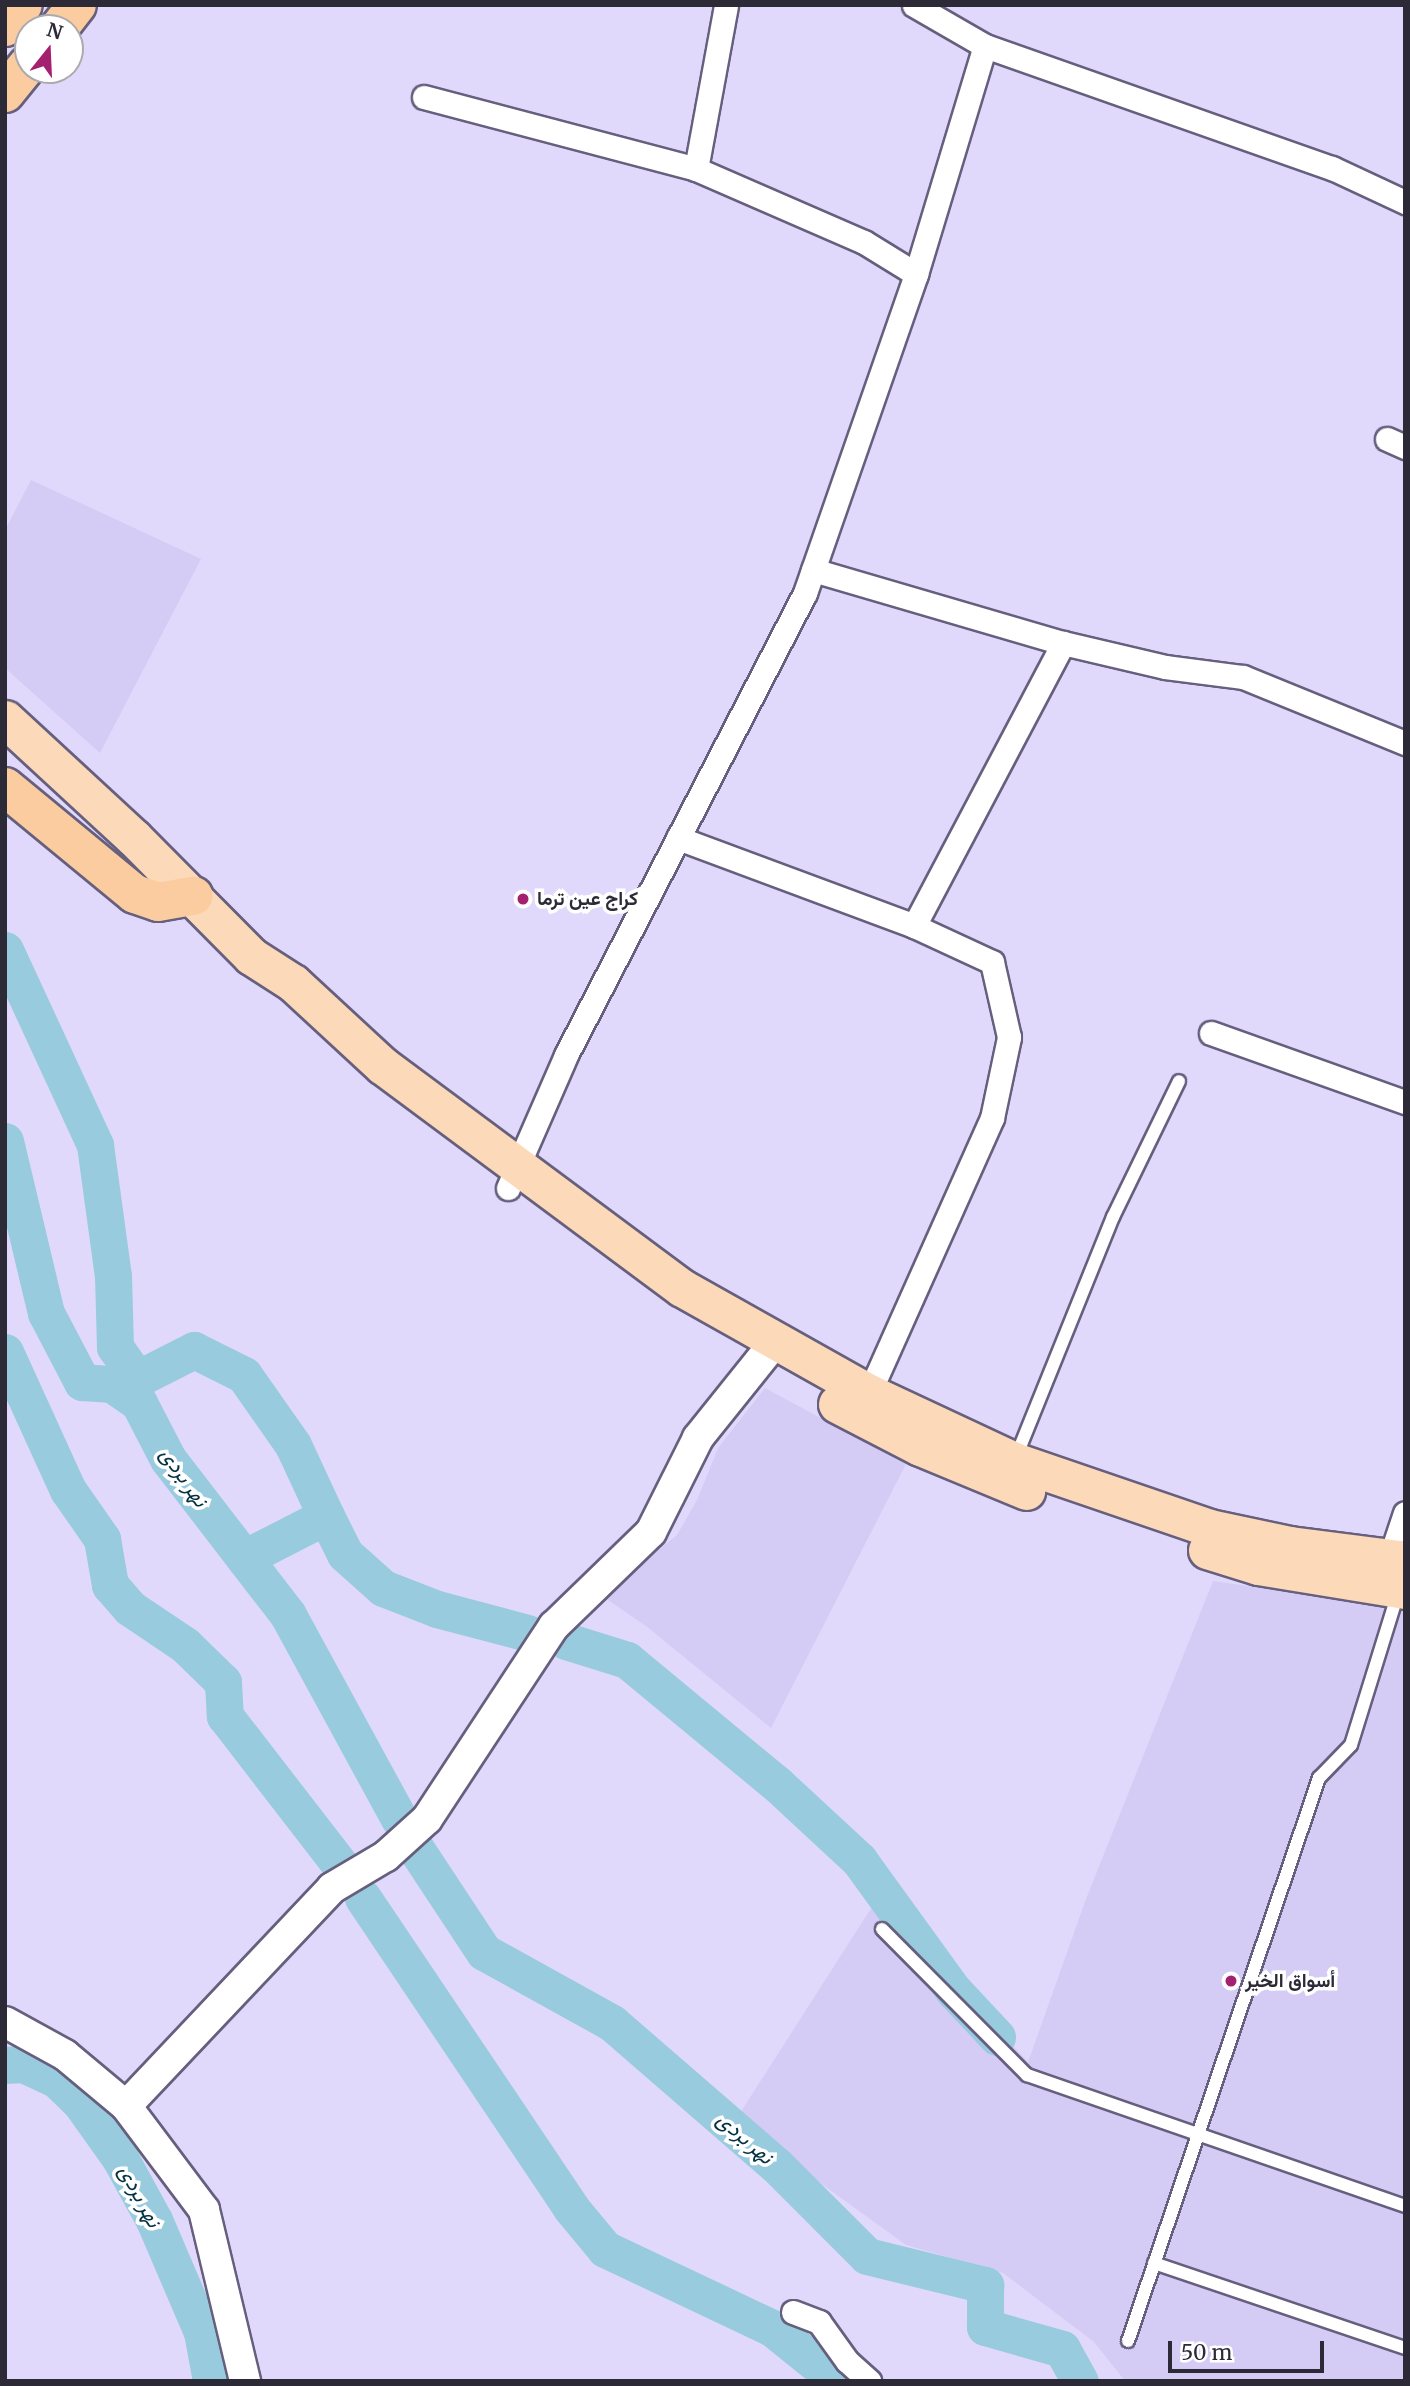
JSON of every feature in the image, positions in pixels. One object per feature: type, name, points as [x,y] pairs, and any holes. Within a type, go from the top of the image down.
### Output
[{"type":"highway","points":[[5,27],[23,5]]},
{"type":"highway","points":[[5,787],[135,894],[158,902],[192,895]]},
{"type":"main road","points":[[5,719],[192,895],[251,956],[293,983],[383,1066],[512,1177],[630,1253],[766,1352],[920,1447],[1064,1505],[1244,1562],[1400,1574]]},
{"type":"main road","points":[[766,1352],[869,1393],[1014,1461],[1210,1528],[1400,1574]]},
{"type":"street","points":[[696,169],[726,5]]},
{"type":"street","points":[[914,5],[985,46],[1332,168],[1405,202]]},
{"type":"street","points":[[512,1177],[566,1055],[813,570],[916,274],[985,46]]},
{"type":"street","points":[[424,97],[696,169],[864,242],[916,274]]},
{"type":"street","points":[[813,570],[1063,643],[1165,667],[1243,677],[1405,743]]},
{"type":"street","points":[[914,926],[1063,643]]},
{"type":"street","points":[[678,838],[914,926],[992,962],[1009,1037],[992,1118],[869,1393]]},
{"type":"street","points":[[1211,1033],[1405,1102]]},
{"type":"street","points":[[126,2106],[332,1888],[386,1856],[427,1819],[554,1626],[651,1532],[698,1438],[766,1352]]},
{"type":"street","points":[[1400,1574],[1405,1513]]},
{"type":"street","points":[[5,2022],[65,2055],[126,2106],[204,2210],[245,2381]]},
{"type":"street","points":[[793,2312],[819,2322],[847,2361],[869,2381]]},
{"type":"lane","points":[[1014,1461],[1113,1217],[1180,1081]]},
{"type":"lane","points":[[1128,2341],[1319,1778],[1351,1745],[1400,1574]]},
{"type":"lane","points":[[882,1929],[1027,2075],[1405,2206]]},
{"type":"lane","points":[[1154,2263],[1405,2348]]},
{"type":"shaded area","points":[[31,480],[201,559],[100,753],[5,668],[5,530]]},
{"type":"shaded area","points":[[765,1388],[906,1464],[771,1728],[646,1626],[602,1596],[677,1535],[697,1500],[718,1448]]},
{"type":"shaded area","name":"أسواق الخير","points":[[1213,1581],[1405,1609],[1405,2381],[1125,2381],[1094,2342],[1003,2273],[906,2245],[805,2172],[740,2113],[877,1899],[1028,2062],[1086,1899]]},
{"type":"waterway","points":[[5,950],[95,1145],[113,1276],[115,1347],[137,1379],[194,1350],[244,1375],[293,1445],[326,1516],[244,1558]]},
{"type":"waterway","name":"نهر بردى","points":[[5,1141],[46,1313],[82,1382],[112,1384],[139,1403],[168,1459],[288,1615],[399,1819]]},
{"type":"waterway","name":"نهر بردى","points":[[5,1352],[68,1490],[102,1539],[110,1585],[130,1608],[185,1645],[223,1682],[225,1716],[341,1866]]},
{"type":"waterway","points":[[326,1516],[345,1554],[383,1588],[437,1609],[528,1633]]},
{"type":"waterway","points":[[566,1641],[627,1660],[777,1784],[859,1860],[954,1991],[997,2037]]},
{"type":"waterway","name":"نهر بردى","points":[[414,1846],[484,1952],[612,2023],[775,2164],[867,2256],[985,2285],[985,2327],[1062,2349],[1080,2381]]},
{"type":"waterway","name":"نهر بردى","points":[[363,1898],[571,2208],[605,2249],[772,2328],[838,2381]]},
{"type":"waterway","name":"نهر بردى","points":[[5,2065],[23,2064],[57,2080],[80,2102],[120,2158],[154,2220],[202,2332],[211,2381]]},
{"type":"place","name":"كراج عين ترما","points":[[523,899]]},
{"type":"place","name":"أسواق الخير","points":[[1231,1981]]}]
